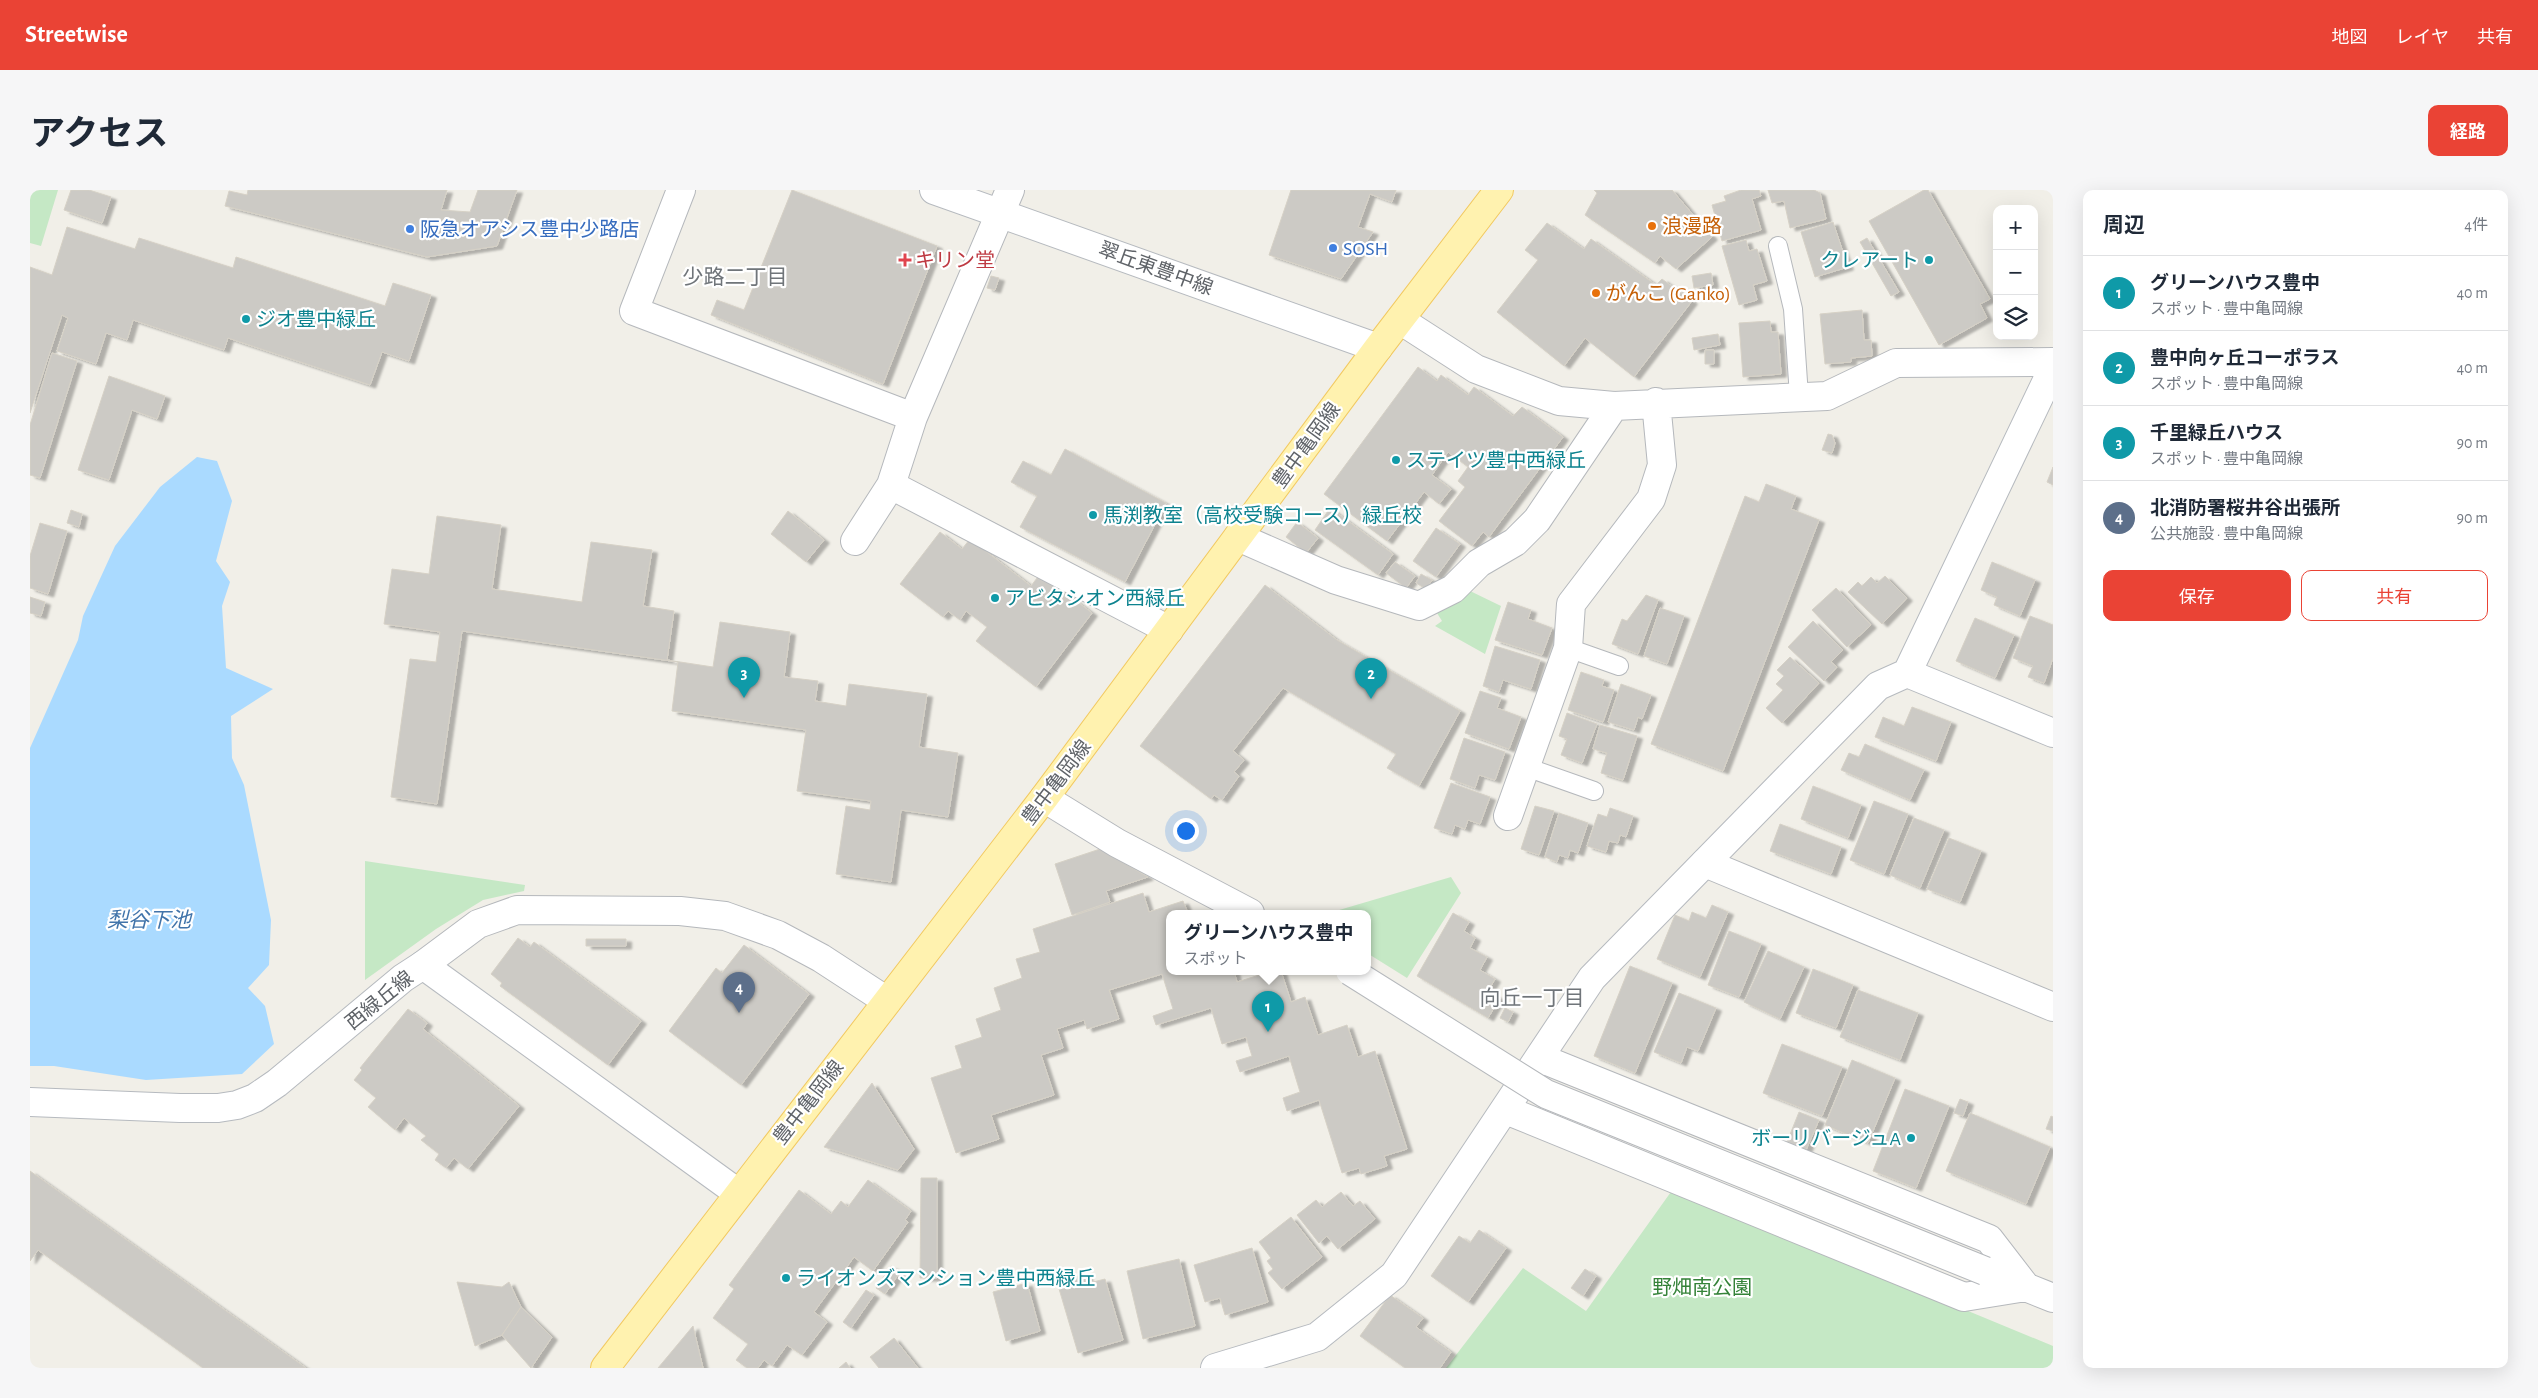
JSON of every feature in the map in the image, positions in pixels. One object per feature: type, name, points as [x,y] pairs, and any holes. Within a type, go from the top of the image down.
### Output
[{"type":"main road","name":"豊中亀岡線","points":[[605,1368],[1044,798],[1378,348],[1499,190]]},
{"type":"street","points":[[681,190],[634,311],[913,417]]},
{"type":"street","name":"翠丘東豊中線","points":[[934,190],[1005,201],[1378,348]]},
{"type":"street","points":[[855,540],[891,485],[913,417],[1005,201]]},
{"type":"street","points":[[1400,320],[1476,369],[1560,401],[1614,406],[1656,402],[1827,396],[1896,363],[2053,362]]},
{"type":"street","points":[[1214,1368],[1317,1337],[1394,1276],[1592,978],[1878,686],[1907,673],[2053,368]]},
{"type":"street","points":[[1508,816],[1568,648],[1571,604],[1650,499],[1662,464],[1656,402]]},
{"type":"street","points":[[1238,537],[1336,580],[1419,606],[1453,589],[1478,563],[1515,542],[1537,520],[1614,406]]},
{"type":"street","points":[[891,485],[1170,630]]},
{"type":"street","points":[[1907,673],[2053,733]]},
{"type":"street","points":[[1044,798],[1117,843],[1244,910]]},
{"type":"street","points":[[1705,863],[2053,1007]]},
{"type":"street","points":[[423,965],[478,924],[517,910],[680,911],[725,916],[778,935],[821,958],[887,1000]]},
{"type":"street","name":"西緑丘線","points":[[30,1102],[180,1108],[237,1105],[255,1098],[277,1083],[403,978],[423,965],[738,1193]]},
{"type":"street","points":[[1356,975],[1546,1094],[2053,1298]]},
{"type":"street","points":[[1540,1058],[1989,1239],[2026,1287]]},
{"type":"street","points":[[1506,1110],[1964,1297],[2026,1287]]},
{"type":"lane","points":[[1778,246],[1792,309],[1799,396]]},
{"type":"lane","points":[[1568,648],[1619,666]]},
{"type":"lane","points":[[1526,767],[1594,791]]},
{"type":"green space","points":[[30,190],[58,190],[41,246],[30,243]]},
{"type":"green space","points":[[1468,590],[1501,606],[1485,654],[1435,626],[1442,621],[1437,613],[1461,599]]},
{"type":"green space","points":[[365,861],[525,885],[524,891],[483,900],[436,929],[365,980]]},
{"type":"green space","points":[[1451,877],[1461,893],[1407,978],[1371,956],[1371,910],[1339,910]]},
{"type":"green space","name":"野畑南公園","points":[[1673,1189],[2053,1346],[2053,1368],[1446,1368],[1523,1268],[1586,1311]]},
{"type":"water","name":"梨谷下池","points":[[197,457],[217,461],[232,501],[216,561],[230,582],[222,606],[226,668],[273,689],[231,716],[232,758],[244,785],[271,920],[269,965],[248,988],[265,1006],[274,1044],[242,1074],[146,1080],[54,1066],[30,1066],[30,748],[78,640],[83,616],[115,546],[160,487]]},
{"type":"building","points":[[71,190],[89,190],[111,197],[102,223],[64,210]]},
{"type":"building","name":"阪急オアシス豊中少路店","points":[[248,190],[447,190],[441,210],[470,212],[478,190],[517,190],[497,246],[427,257],[225,206],[229,191],[247,195]]},
{"type":"building","points":[[792,190],[937,246],[883,384],[711,315],[717,300],[744,310]]},
{"type":"building","points":[[1291,190],[1396,190],[1392,202],[1370,194],[1358,227],[1373,232],[1341,279],[1269,255]]},
{"type":"building","name":"浪漫路","points":[[1594,190],[1672,190],[1712,237],[1676,269],[1660,256],[1655,263],[1585,215],[1597,193]]},
{"type":"building","points":[[1741,190],[1759,190],[1761,196],[1752,199],[1761,230],[1722,241],[1712,205],[1726,201],[1724,196]]},
{"type":"building","points":[[1768,190],[1814,190],[1820,193],[1826,219],[1790,228],[1784,201],[1772,203]]},
{"type":"building","name":"クレアート","points":[[1924,190],[1928,190],[1990,299],[1980,304],[1987,318],[1939,345],[1869,221]]},
{"type":"building","points":[[1833,222],[1848,267],[1815,277],[1801,232]]},
{"type":"building","name":"がんこ (Ganko)","points":[[1547,223],[1584,249],[1591,239],[1656,285],[1662,279],[1692,301],[1634,377],[1585,338],[1564,366],[1497,312],[1538,260],[1525,250]]},
{"type":"building","name":"ジオ豊中緑丘","points":[[67,227],[135,249],[139,238],[233,268],[236,257],[385,306],[393,283],[431,295],[409,361],[382,352],[370,385],[228,338],[224,350],[133,320],[127,340],[106,333],[96,364],[57,351],[68,318],[62,315],[30,413],[30,267],[52,275]]},
{"type":"building","points":[[1867,238],[1899,292],[1891,296],[1860,242]]},
{"type":"building","points":[[1746,240],[1749,251],[1757,249],[1767,281],[1753,285],[1757,300],[1739,305],[1722,246]]},
{"type":"building","points":[[1711,273],[1713,285],[1694,288],[1692,276]]},
{"type":"building","points":[[991,276],[999,278],[995,290],[987,288]]},
{"type":"building","points":[[1862,310],[1864,340],[1871,340],[1872,356],[1851,358],[1851,362],[1825,364],[1820,314]]},
{"type":"building","points":[[1770,321],[1771,332],[1778,332],[1781,374],[1743,377],[1739,323]]},
{"type":"building","points":[[1718,334],[1720,345],[1694,350],[1692,338]]},
{"type":"building","points":[[1705,350],[1714,350],[1714,364],[1705,364]]},
{"type":"building","points":[[52,353],[77,361],[40,478],[30,475],[30,425]]},
{"type":"building","name":"ステイツ豊中西緑丘","points":[[1418,367],[1437,381],[1441,375],[1468,395],[1474,387],[1513,416],[1522,407],[1563,437],[1489,537],[1483,532],[1472,546],[1439,521],[1465,487],[1458,481],[1468,467],[1448,452],[1432,475],[1451,489],[1439,504],[1424,492],[1387,541],[1324,494]]},
{"type":"building","points":[[109,376],[165,396],[157,419],[132,410],[109,480],[78,470]]},
{"type":"building","points":[[1828,434],[1832,435],[1835,443],[1832,453],[1822,450]]},
{"type":"building","name":"馬渕教室（高校受験コース）緑丘校","points":[[1065,449],[1166,503],[1125,582],[1020,527],[1037,496],[1011,482],[1023,461],[1051,475]]},
{"type":"building","points":[[2053,467],[2053,485],[2047,482]]},
{"type":"building","points":[[1766,484],[1796,496],[1791,509],[1819,520],[1723,771],[1651,744],[1745,496],[1759,502]]},
{"type":"building","points":[[1330,508],[1393,554],[1378,575],[1315,530]]},
{"type":"building","points":[[71,510],[82,514],[79,527],[67,523]]},
{"type":"building","points":[[788,511],[824,540],[806,562],[771,534]]},
{"type":"building","points":[[437,516],[501,525],[492,589],[582,602],[591,542],[652,550],[643,606],[674,611],[667,660],[713,667],[720,622],[790,632],[784,677],[818,681],[815,701],[846,706],[849,684],[927,694],[919,747],[958,753],[948,817],[901,810],[891,882],[836,874],[846,806],[870,810],[871,801],[797,791],[806,730],[672,711],[678,662],[462,631],[437,804],[391,797],[410,659],[436,662],[440,632],[384,624],[392,569],[429,574]]},
{"type":"building","points":[[1297,522],[1318,538],[1306,553],[1286,537]]},
{"type":"building","points":[[40,523],[67,531],[48,594],[30,588],[30,556]]},
{"type":"building","points":[[1436,528],[1460,544],[1436,577],[1413,561]]},
{"type":"building","name":"アビタシオン西緑丘","points":[[940,532],[962,549],[970,539],[1031,586],[1040,574],[1092,613],[1036,687],[976,641],[987,627],[966,611],[960,620],[948,611],[943,617],[900,584]]},
{"type":"building","points":[[1395,562],[1415,576],[1406,588],[1386,573]]},
{"type":"building","points":[[1992,562],[2035,580],[2020,616],[1994,605],[1997,597],[1981,590]]},
{"type":"building","points":[[1421,574],[1432,580],[1426,589],[1416,583]]},
{"type":"building","points":[[1885,576],[1907,598],[1882,624],[1848,592],[1858,582],[1862,586],[1871,577],[1877,583]]},
{"type":"building","points":[[1265,585],[1337,640],[1460,711],[1419,786],[1387,768],[1396,754],[1283,688],[1233,751],[1244,760],[1234,772],[1239,776],[1222,800],[1214,795],[1211,799],[1140,746]]},
{"type":"building","points":[[1836,588],[1871,625],[1847,647],[1812,610]]},
{"type":"building","points":[[1646,595],[1658,600],[1638,654],[1612,644],[1622,619],[1627,621]]},
{"type":"building","points":[[30,597],[45,602],[41,616],[30,613]]},
{"type":"building","points":[[1508,602],[1531,610],[1528,619],[1552,628],[1542,655],[1495,640]]},
{"type":"building","points":[[1660,608],[1684,616],[1667,664],[1644,656]]},
{"type":"building","points":[[2030,616],[2053,625],[2053,658],[2044,683],[2028,677],[2033,666],[2013,658]]},
{"type":"building","points":[[1975,618],[2014,635],[1995,678],[1956,661]]},
{"type":"building","points":[[1813,621],[1843,650],[1831,662],[1837,667],[1824,681],[1788,647]]},
{"type":"building","points":[[1495,646],[1540,660],[1531,689],[1503,680],[1499,692],[1483,686]]},
{"type":"building","points":[[1790,657],[1819,683],[1782,723],[1766,708],[1783,690],[1776,684],[1784,676],[1777,670]]},
{"type":"building","points":[[1581,672],[1604,680],[1602,686],[1614,690],[1603,722],[1568,710]]},
{"type":"building","points":[[1621,684],[1651,695],[1642,719],[1638,717],[1634,730],[1608,722]]},
{"type":"building","points":[[1480,691],[1501,698],[1497,708],[1521,717],[1509,749],[1465,733]]},
{"type":"building","points":[[1912,707],[1951,722],[1936,761],[1875,737],[1883,717],[1904,726]]},
{"type":"building","points":[[1567,713],[1597,724],[1582,763],[1561,755],[1567,739],[1559,736]]},
{"type":"building","points":[[1600,725],[1637,736],[1623,780],[1601,773],[1607,753],[1593,749]]},
{"type":"building","points":[[1464,738],[1505,752],[1495,780],[1479,775],[1475,788],[1450,779]]},
{"type":"building","points":[[1865,744],[1924,770],[1910,800],[1841,770],[1849,753],[1859,757]]},
{"type":"building","points":[[1451,783],[1490,797],[1480,824],[1468,820],[1465,829],[1455,825],[1452,834],[1434,828]]},
{"type":"building","points":[[1813,786],[1861,805],[1848,838],[1801,819]]},
{"type":"building","points":[[1874,801],[1908,814],[1884,874],[1850,860]]},
{"type":"building","points":[[1535,806],[1554,811],[1539,855],[1521,849]]},
{"type":"building","points":[[1610,808],[1633,816],[1626,837],[1620,835],[1618,843],[1609,841],[1606,852],[1587,846],[1598,814],[1607,817]]},
{"type":"building","points":[[1559,813],[1588,823],[1578,853],[1570,850],[1568,858],[1559,855],[1557,862],[1545,857]]},
{"type":"building","points":[[1914,818],[1944,830],[1920,888],[1890,875]]},
{"type":"building","points":[[1780,824],[1841,847],[1831,874],[1770,851]]},
{"type":"building","points":[[1949,838],[1981,851],[1960,902],[1927,889]]},
{"type":"building","points":[[1100,849],[1148,877],[1106,891],[1110,902],[1072,915],[1055,864]]},
{"type":"building","points":[[1143,893],[1149,912],[1183,901],[1187,910],[1166,910],[1166,975],[1235,975],[1237,982],[1259,975],[1282,975],[1291,1002],[1305,997],[1318,1035],[1347,1025],[1358,1057],[1375,1051],[1407,1149],[1384,1156],[1387,1166],[1361,1174],[1359,1168],[1342,1173],[1319,1100],[1287,1111],[1283,1098],[1300,1092],[1289,1056],[1240,1072],[1236,1061],[1252,1056],[1246,1037],[1222,1044],[1211,1008],[1156,1025],[1153,1016],[1173,1009],[1162,974],[1109,990],[1119,1019],[1087,1029],[1084,1020],[1057,1029],[1063,1048],[1041,1055],[1054,1095],[991,1115],[999,1139],[956,1153],[931,1078],[962,1068],[955,1046],[982,1037],[976,1019],[1001,1010],[994,988],[1022,978],[1016,959],[1040,952],[1033,929]]},
{"type":"building","points":[[1712,905],[1728,912],[1700,977],[1657,959],[1675,915],[1689,921],[1692,912],[1706,918]]},
{"type":"building","points":[[1453,913],[1469,922],[1464,931],[1475,938],[1470,948],[1487,957],[1480,970],[1495,979],[1488,991],[1500,998],[1488,1018],[1417,976]]},
{"type":"building","points":[[1729,931],[1761,944],[1739,997],[1708,985]]},
{"type":"building","points":[[518,938],[530,947],[534,942],[641,1021],[608,1065],[500,986],[502,983],[491,974]]},
{"type":"building","points":[[586,939],[626,939],[626,946],[586,946]]},
{"type":"building","points":[[744,945],[809,994],[741,1085],[669,1031],[716,968],[722,973]]},
{"type":"building","points":[[1768,951],[1804,967],[1780,1019],[1744,1002]]},
{"type":"building","points":[[1630,966],[1672,983],[1635,1073],[1594,1056]]},
{"type":"building","points":[[1813,969],[1853,985],[1836,1028],[1796,1013]]},
{"type":"building","points":[[1858,990],[1918,1013],[1900,1060],[1840,1037]]},
{"type":"building","points":[[1679,993],[1716,1008],[1698,1051],[1687,1047],[1681,1063],[1654,1052]]},
{"type":"building","points":[[1505,1008],[1513,1012],[1508,1022],[1500,1018]]},
{"type":"building","points":[[408,1009],[427,1023],[423,1029],[519,1106],[468,1169],[454,1158],[446,1168],[435,1160],[439,1154],[421,1140],[426,1136],[404,1118],[395,1130],[368,1107],[376,1098],[354,1080],[362,1070],[360,1068]]},
{"type":"building","points":[[1782,1044],[1842,1067],[1822,1116],[1763,1093]]},
{"type":"building","points":[[1852,1060],[1895,1078],[1868,1143],[1825,1125]]},
{"type":"building","points":[[872,1083],[914,1149],[898,1170],[824,1147]]},
{"type":"building","name":"ボーリバージュA","points":[[1905,1089],[1949,1106],[1916,1188],[1873,1171]]},
{"type":"building","points":[[1960,1099],[1968,1102],[1963,1116],[1954,1113]]},
{"type":"building","points":[[1799,1112],[1819,1120],[1806,1150],[1787,1142]]},
{"type":"building","points":[[1970,1113],[2050,1147],[2026,1204],[1946,1171]]},
{"type":"building","points":[[2051,1116],[2053,1117],[2053,1131],[2046,1129]]},
{"type":"building","points":[[30,1171],[306,1368],[203,1368],[38,1250],[30,1261]]},
{"type":"building","points":[[921,1178],[937,1178],[937,1278],[920,1278]]},
{"type":"building","name":"ライオンズマンション豊中西緑丘","points":[[868,1180],[911,1211],[905,1220],[908,1222],[873,1271],[854,1257],[814,1312],[827,1322],[802,1355],[787,1345],[772,1366],[764,1360],[758,1368],[747,1368],[736,1360],[748,1344],[713,1318],[734,1289],[729,1285],[799,1190],[831,1214],[841,1201],[848,1207]]},
{"type":"building","points":[[1341,1192],[1353,1206],[1360,1201],[1375,1219],[1338,1249],[1327,1236],[1319,1243],[1297,1215],[1316,1200],[1322,1207]]},
{"type":"building","points":[[1291,1217],[1322,1257],[1282,1289],[1268,1273],[1273,1269],[1267,1261],[1271,1258],[1259,1242]]},
{"type":"building","points":[[1479,1230],[1506,1248],[1468,1302],[1431,1276],[1459,1236],[1470,1243]]},
{"type":"building","points":[[1252,1248],[1268,1302],[1225,1315],[1220,1298],[1205,1302],[1194,1265]]},
{"type":"building","points":[[1179,1259],[1195,1326],[1143,1339],[1127,1271]]},
{"type":"building","points":[[891,1266],[900,1272],[885,1294],[876,1288]]},
{"type":"building","points":[[1585,1269],[1596,1276],[1583,1296],[1571,1288]]},
{"type":"building","points":[[1086,1274],[1089,1283],[1105,1279],[1123,1340],[1078,1353],[1057,1282]]},
{"type":"building","points":[[457,1282],[502,1287],[509,1282],[521,1307],[502,1335],[475,1346]]},
{"type":"building","points":[[1027,1283],[1040,1331],[1006,1341],[993,1292]]},
{"type":"building","points":[[866,1290],[874,1295],[851,1328],[843,1322]]},
{"type":"building","points":[[1390,1295],[1423,1318],[1416,1327],[1451,1352],[1440,1368],[1405,1368],[1360,1336]]},
{"type":"building","points":[[521,1307],[552,1337],[531,1368],[502,1335]]},
{"type":"building","points":[[693,1326],[703,1368],[658,1368]]},
{"type":"building","points":[[894,1338],[918,1368],[879,1368],[870,1357]]},
{"type":"building","points":[[846,1362],[850,1368],[839,1368]]},
{"type":"place","name":"浪漫路","points":[[1652,226]]},
{"type":"place","name":"阪急オアシス豊中少路店","points":[[410,229]]},
{"type":"place","name":"SOSH","points":[[1333,248]]},
{"type":"place","name":"キリン堂","points":[[905,260]]},
{"type":"place","name":"クレアート","points":[[1929,260]]},
{"type":"place","name":"がんこ (Ganko)","points":[[1596,293]]},
{"type":"place","name":"ジオ豊中緑丘","points":[[246,319]]},
{"type":"place","name":"ステイツ豊中西緑丘","points":[[1396,460]]},
{"type":"place","name":"馬渕教室（高校受験コース）緑丘校","points":[[1093,515]]},
{"type":"place","name":"アビタシオン西緑丘","points":[[995,598]]},
{"type":"place","name":"千里緑丘ハウス","points":[[744,698]]},
{"type":"place","name":"豊中向ヶ丘コーポラス","points":[[1371,699]]},
{"type":"place","name":"北消防署桜井谷出張所","points":[[739,1013]]},
{"type":"place","name":"グリーンハウス豊中","points":[[1268,1032]]},
{"type":"place","name":"ボーリバージュA","points":[[1911,1138]]},
{"type":"place","name":"ライオンズマンション豊中西緑丘","points":[[786,1278]]},
{"type":"district","name":"少路二丁目","points":[[735,277]]},
{"type":"district","name":"向丘一丁目","points":[[1532,998]]}]
